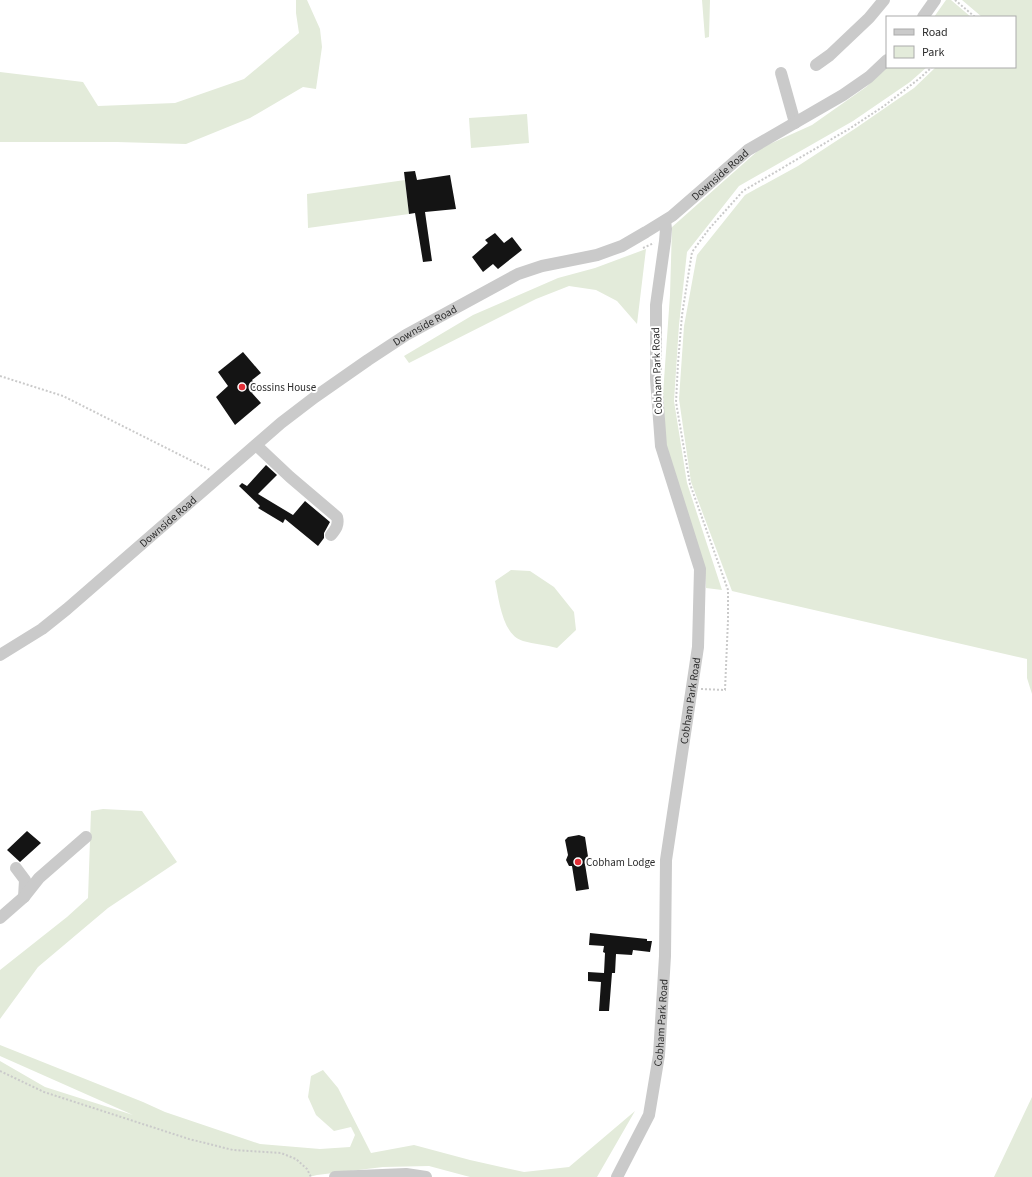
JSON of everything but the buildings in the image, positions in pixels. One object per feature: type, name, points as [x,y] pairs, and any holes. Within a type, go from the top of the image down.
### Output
[{"type":"street","points":[[816,64],[830,55],[884,0]]},
{"type":"street","points":[[924,16],[935,0]]},
{"type":"street","name":"Downside Road","points":[[0,655],[36,633],[67,609],[280,423],[368,360],[406,335],[518,274],[542,266],[587,258],[622,246],[664,221],[748,150],[843,95],[869,77],[886,61]]},
{"type":"street","points":[[781,73],[795,123]]},
{"type":"street","name":"Cobham Park Road","points":[[616,1177],[649,1115],[659,1055],[665,956],[666,860],[698,647],[700,569],[661,446],[656,379],[656,305],[665,241],[666,229],[664,221]]},
{"type":"street","points":[[256,445],[290,477],[337,517],[338,526],[331,535]]},
{"type":"street","points":[[0,918],[24,897],[39,878],[86,837]]},
{"type":"street","points":[[16,868],[25,880],[24,897]]},
{"type":"street","points":[[336,1177],[406,1174],[426,1177]]},
{"type":"path","points":[[955,0],[974,16]]},
{"type":"path","points":[[692,689],[725,690],[728,590],[690,484],[676,402],[682,316],[692,252],[709,229],[743,191],[849,129],[884,106],[931,68]]},
{"type":"path","points":[[0,376],[64,396],[221,476]]},
{"type":"path","points":[[0,1071],[44,1092],[190,1139],[233,1150],[281,1153],[296,1159],[307,1169],[311,1177]]},
{"type":"green space","points":[[296,0],[307,0],[320,29],[322,47],[316,89],[303,87],[250,118],[186,144],[117,142],[0,142],[0,72],[83,82],[98,106],[175,103],[244,79],[299,33]]},
{"type":"green space","points":[[702,0],[710,0],[709,37],[705,38]]},
{"type":"green space","points":[[946,0],[951,0],[970,16],[935,16]]},
{"type":"green space","points":[[962,0],[1032,0],[1032,694],[1027,678],[1027,659],[732,591],[691,482],[679,399],[684,326],[697,255],[745,195],[798,166],[856,128],[914,88],[935,68],[1016,68],[1016,16],[981,16]]},
{"type":"green space","points":[[886,68],[926,68],[910,82],[853,121],[739,186],[687,252],[679,325],[674,401],[687,483],[722,590],[706,588],[705,573],[666,447],[663,394],[670,295],[672,227],[761,148],[812,125],[866,87]]},
{"type":"green space","points":[[527,114],[529,143],[471,148],[469,118]]},
{"type":"green space","points":[[405,180],[409,214],[308,228],[307,194]]},
{"type":"green space","points":[[646,249],[637,324],[617,301],[596,290],[569,286],[536,299],[409,363],[404,356],[473,315],[558,278],[595,268]]},
{"type":"green space","points":[[511,570],[530,571],[554,587],[574,612],[576,630],[557,648],[523,641],[510,632],[500,606],[495,581]]},
{"type":"green space","points":[[103,809],[142,811],[177,862],[108,908],[38,967],[0,1019],[0,970],[67,917],[88,898],[91,811]]},
{"type":"green space","points":[[0,1045],[165,1112],[260,1144],[320,1149],[350,1147],[355,1135],[351,1127],[334,1131],[316,1115],[308,1097],[311,1076],[323,1070],[338,1088],[371,1153],[414,1145],[470,1160],[524,1172],[569,1167],[635,1111],[597,1177],[470,1177],[429,1166],[383,1167],[309,1177],[0,1177],[0,1061],[45,1087],[133,1115],[0,1056]]},
{"type":"green space","points":[[1032,1097],[1032,1177],[994,1177]]},
{"type":"place","name":"Cossins House","points":[[242,387]]},
{"type":"place","name":"Cobham Lodge","points":[[578,862]]}]
